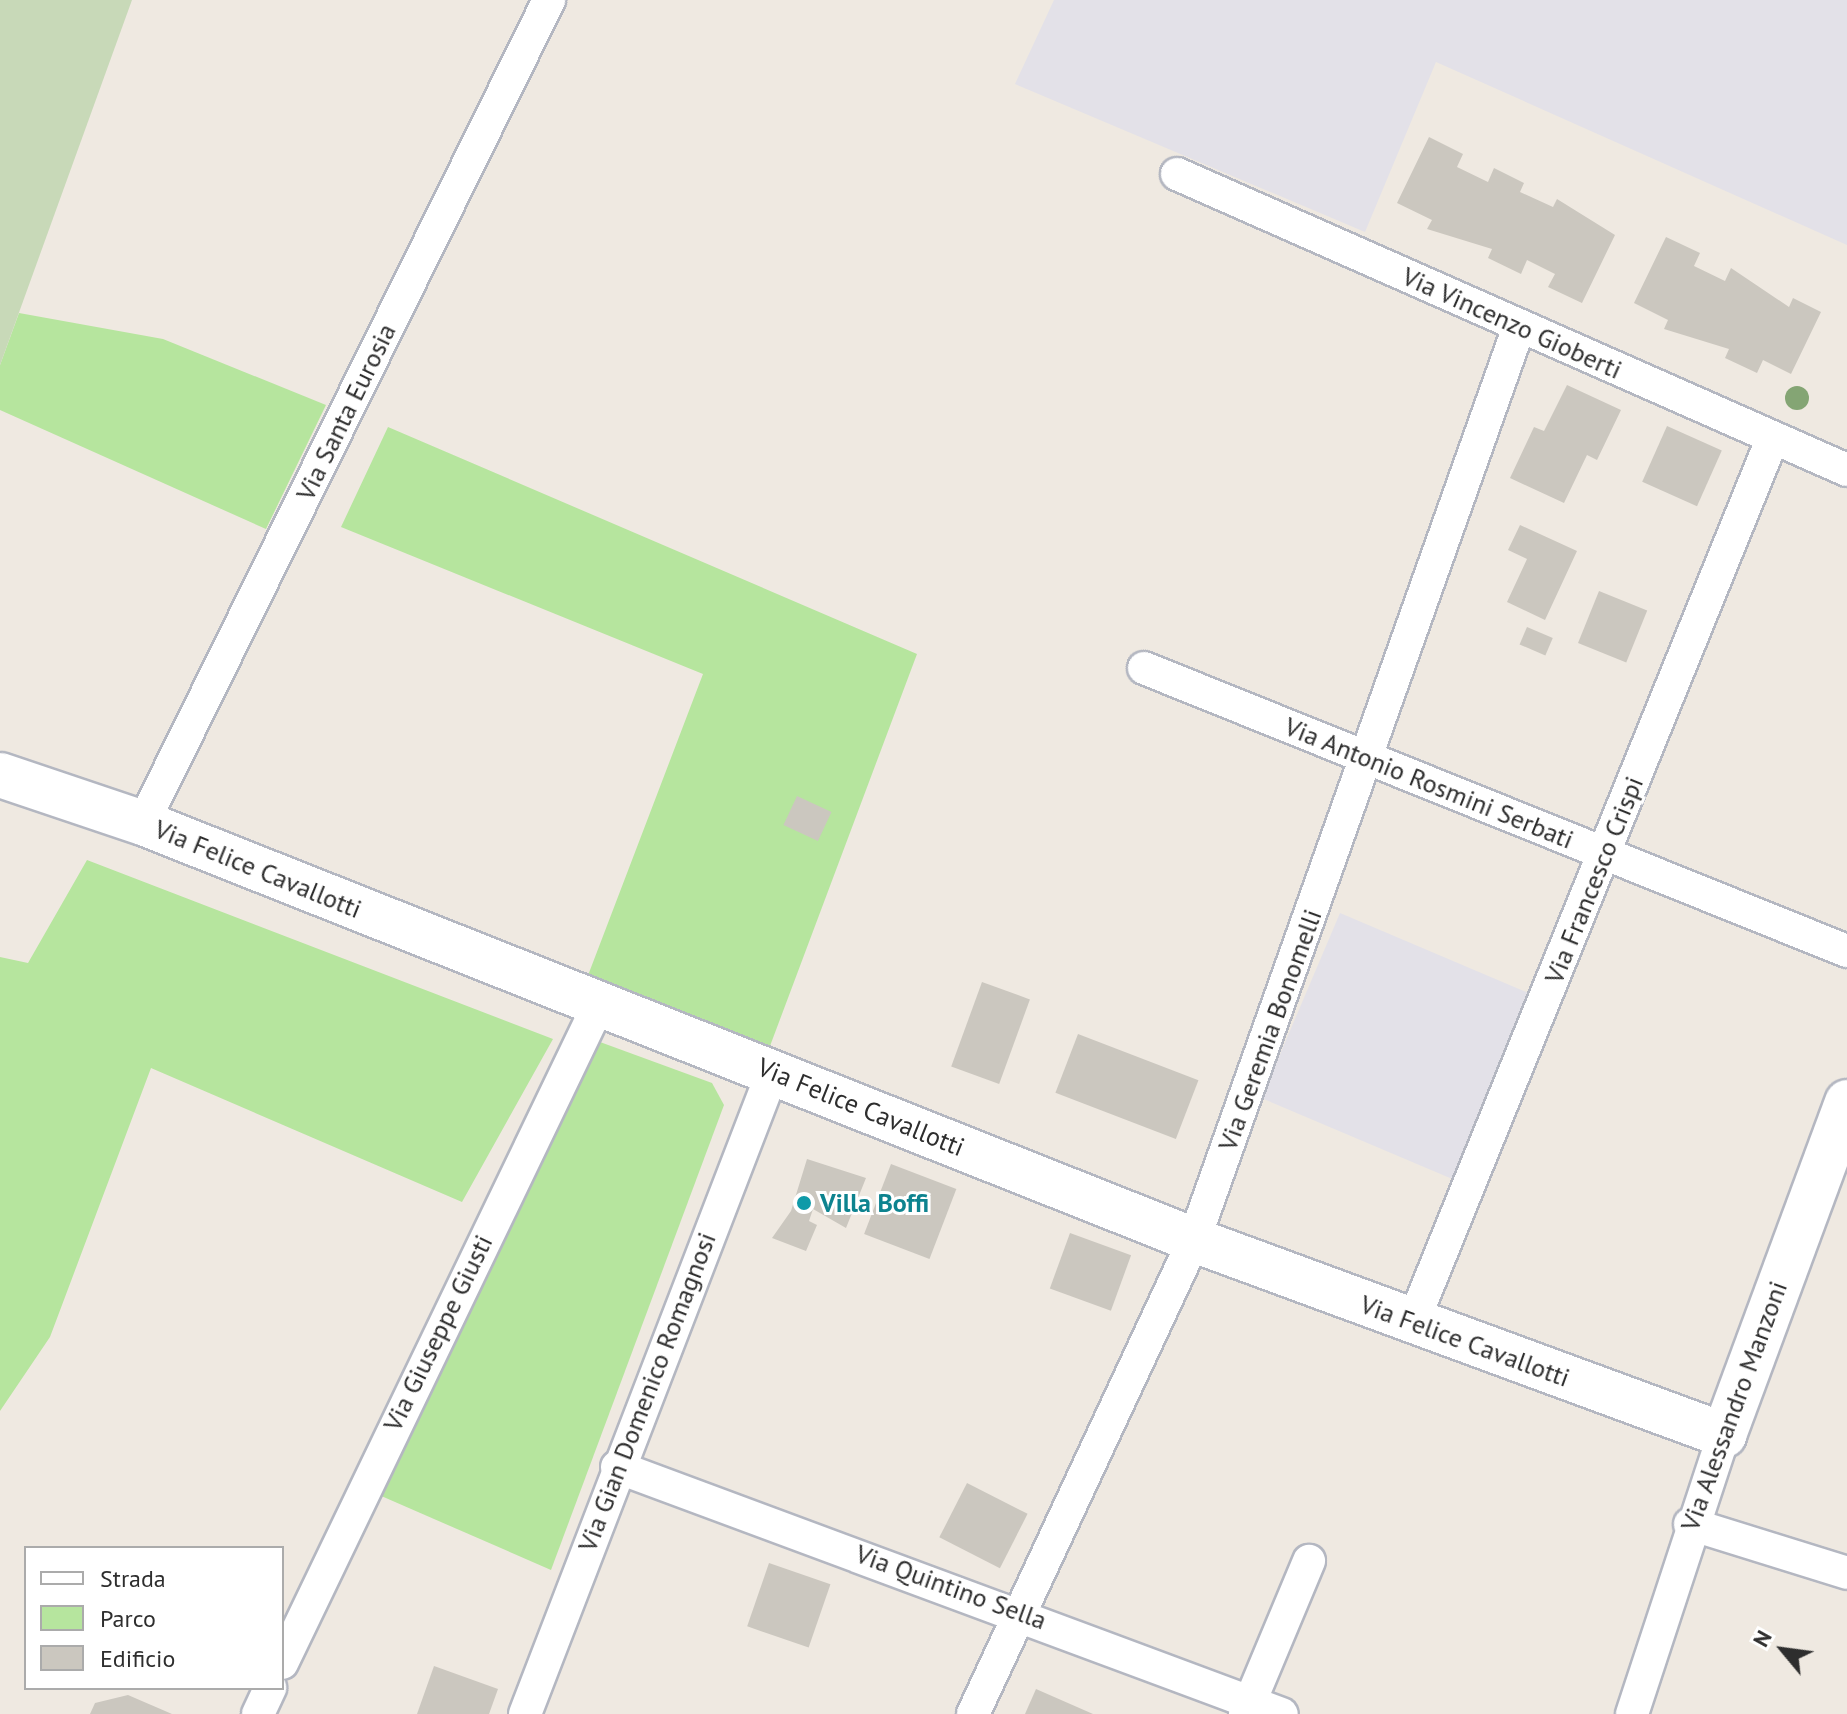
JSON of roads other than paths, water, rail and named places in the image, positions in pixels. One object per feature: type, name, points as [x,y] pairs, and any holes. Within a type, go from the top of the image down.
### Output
[{"type":"street","name":"Via Santa Eurosia","points":[[143,823],[549,0]]},
{"type":"street","name":"Via Vincenzo Gioberti","points":[[1177,174],[1847,470]]},
{"type":"street","name":"Via Geremia Bonomelli","points":[[973,1714],[1194,1240],[1369,756],[1519,327]]},
{"type":"street","name":"Via Francesco Crispi","points":[[1413,1322],[1773,437]]},
{"type":"street","name":"Via Antonio Rosmini Serbati","points":[[1144,668],[1847,951]]},
{"type":"street","name":"Via Felice Cavallotti","points":[[0,775],[143,823],[1194,1240],[1724,1435]]},
{"type":"street","name":"Via Giuseppe Giusti","points":[[284,1659],[598,1006]]},
{"type":"street","name":"Via Gian Domenico Romagnosi","points":[[525,1714],[617,1467],[773,1071]]},
{"type":"street","name":"Via Alessandro Manzoni","points":[[1632,1714],[1690,1524],[1845,1115]]},
{"type":"street","name":"Via Quintino Sella","points":[[617,1467],[1019,1611],[1248,1708],[1282,1714]]},
{"type":"street","points":[[1690,1524],[1847,1573]]},
{"type":"street","points":[[1248,1708],[1309,1561]]},
{"type":"street","points":[[258,1714],[269,1690]]},
{"type":"place","name":"Villa Boffi","points":[[804,1203]]}]
